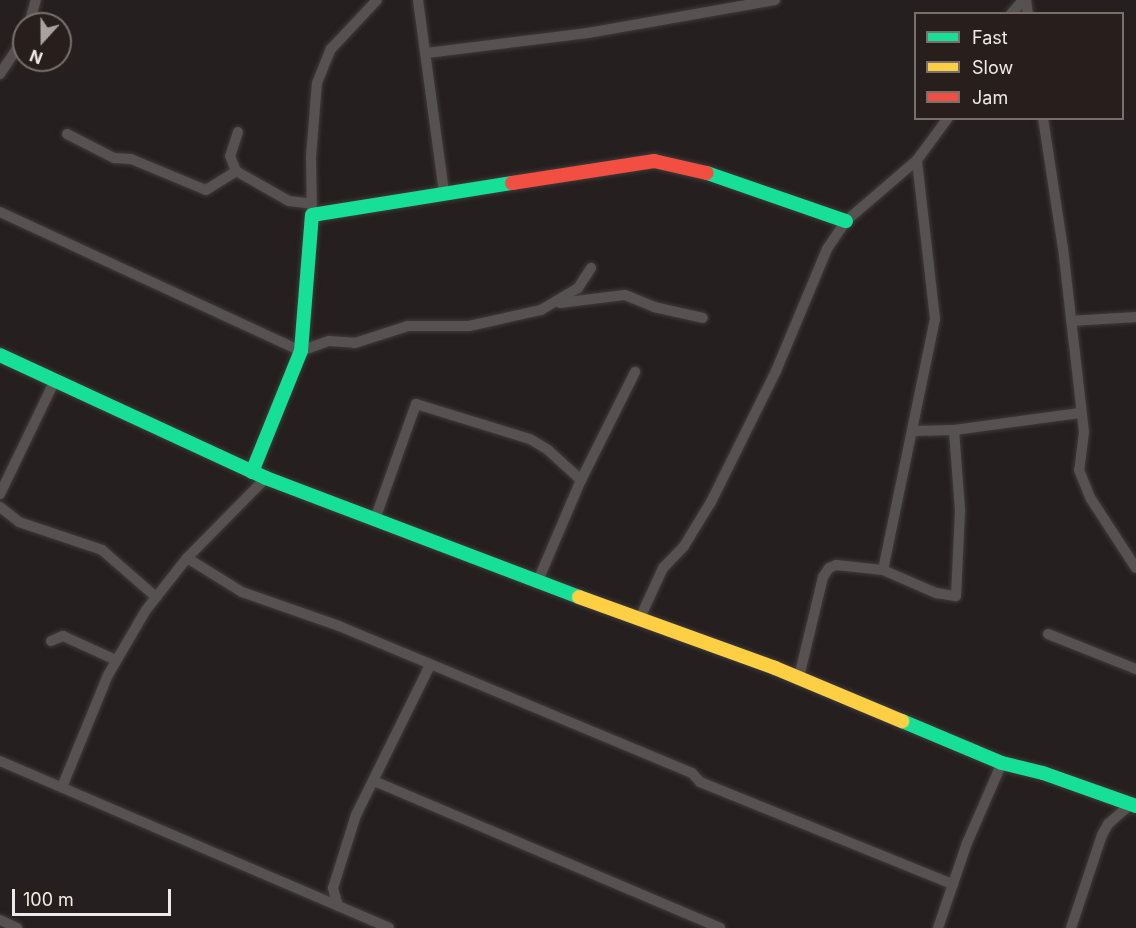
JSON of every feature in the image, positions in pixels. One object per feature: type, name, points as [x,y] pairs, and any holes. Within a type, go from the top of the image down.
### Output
[{"type":"street","points":[[252,472],[301,351],[312,210],[317,83],[331,49],[377,0]]},
{"type":"street","points":[[418,0],[427,53],[444,192]]},
{"type":"street","points":[[427,53],[588,33],[775,0]]},
{"type":"street","points":[[1013,12],[1024,0]]},
{"type":"street","points":[[0,74],[12,56]]},
{"type":"street","points":[[639,620],[663,568],[684,546],[706,510],[776,371],[815,271],[846,221],[917,160],[947,120]]},
{"type":"street","points":[[1043,120],[1084,432],[1082,478],[1136,568]]},
{"type":"street","points":[[238,132],[230,156],[236,171],[289,201],[312,210],[353,212],[444,192],[654,161],[702,171],[846,221]]},
{"type":"street","points":[[67,134],[114,158],[131,159],[206,190],[236,171]]},
{"type":"street","points":[[883,570],[914,430],[935,319],[930,249],[917,160]]},
{"type":"street","points":[[0,212],[301,351],[329,341],[355,343],[408,326],[469,326],[541,310],[578,288],[591,268]]},
{"type":"street","points":[[553,304],[625,295],[654,307],[703,318]]},
{"type":"street","points":[[1071,321],[1136,317]]},
{"type":"street","points":[[0,355],[266,478],[537,582],[799,677],[1002,763],[1043,773],[1133,805]]},
{"type":"street","points":[[537,582],[581,480],[635,372]]},
{"type":"street","points":[[0,494],[55,380]]},
{"type":"street","points":[[375,519],[416,404],[530,439],[549,450],[581,480]]},
{"type":"street","points":[[914,430],[954,430],[1080,412]]},
{"type":"street","points":[[799,677],[823,577],[830,568],[836,565],[883,570],[936,593],[956,596],[960,510],[954,430]]},
{"type":"street","points":[[62,787],[116,660],[156,597],[187,558],[266,478]]},
{"type":"street","points":[[0,507],[19,522],[102,550],[156,597]]},
{"type":"street","points":[[187,558],[242,592],[274,600],[953,884]]},
{"type":"street","points":[[1048,634],[1136,669]]},
{"type":"street","points":[[51,641],[63,636],[116,660]]},
{"type":"street","points":[[338,906],[333,888],[357,815],[430,665]]},
{"type":"street","points":[[0,761],[389,928]]},
{"type":"street","points":[[938,928],[953,884],[1002,763]]},
{"type":"street","points":[[374,781],[720,928]]},
{"type":"street","points":[[1071,928],[1102,835],[1108,824],[1133,805]]},
{"type":"street","points":[[0,920],[17,928]]},
{"type":"traffic: fast","points":[[707,173],[846,221]]},
{"type":"traffic: fast","points":[[252,472],[301,351],[312,215],[512,183]]},
{"type":"traffic: fast","points":[[0,355],[266,478],[579,597]]},
{"type":"traffic: fast","points":[[902,721],[1002,763],[1043,773],[1136,806]]},
{"type":"traffic: slow","points":[[579,597],[775,668],[902,721]]},
{"type":"traffic: jam","points":[[512,183],[654,161],[707,173]]}]
